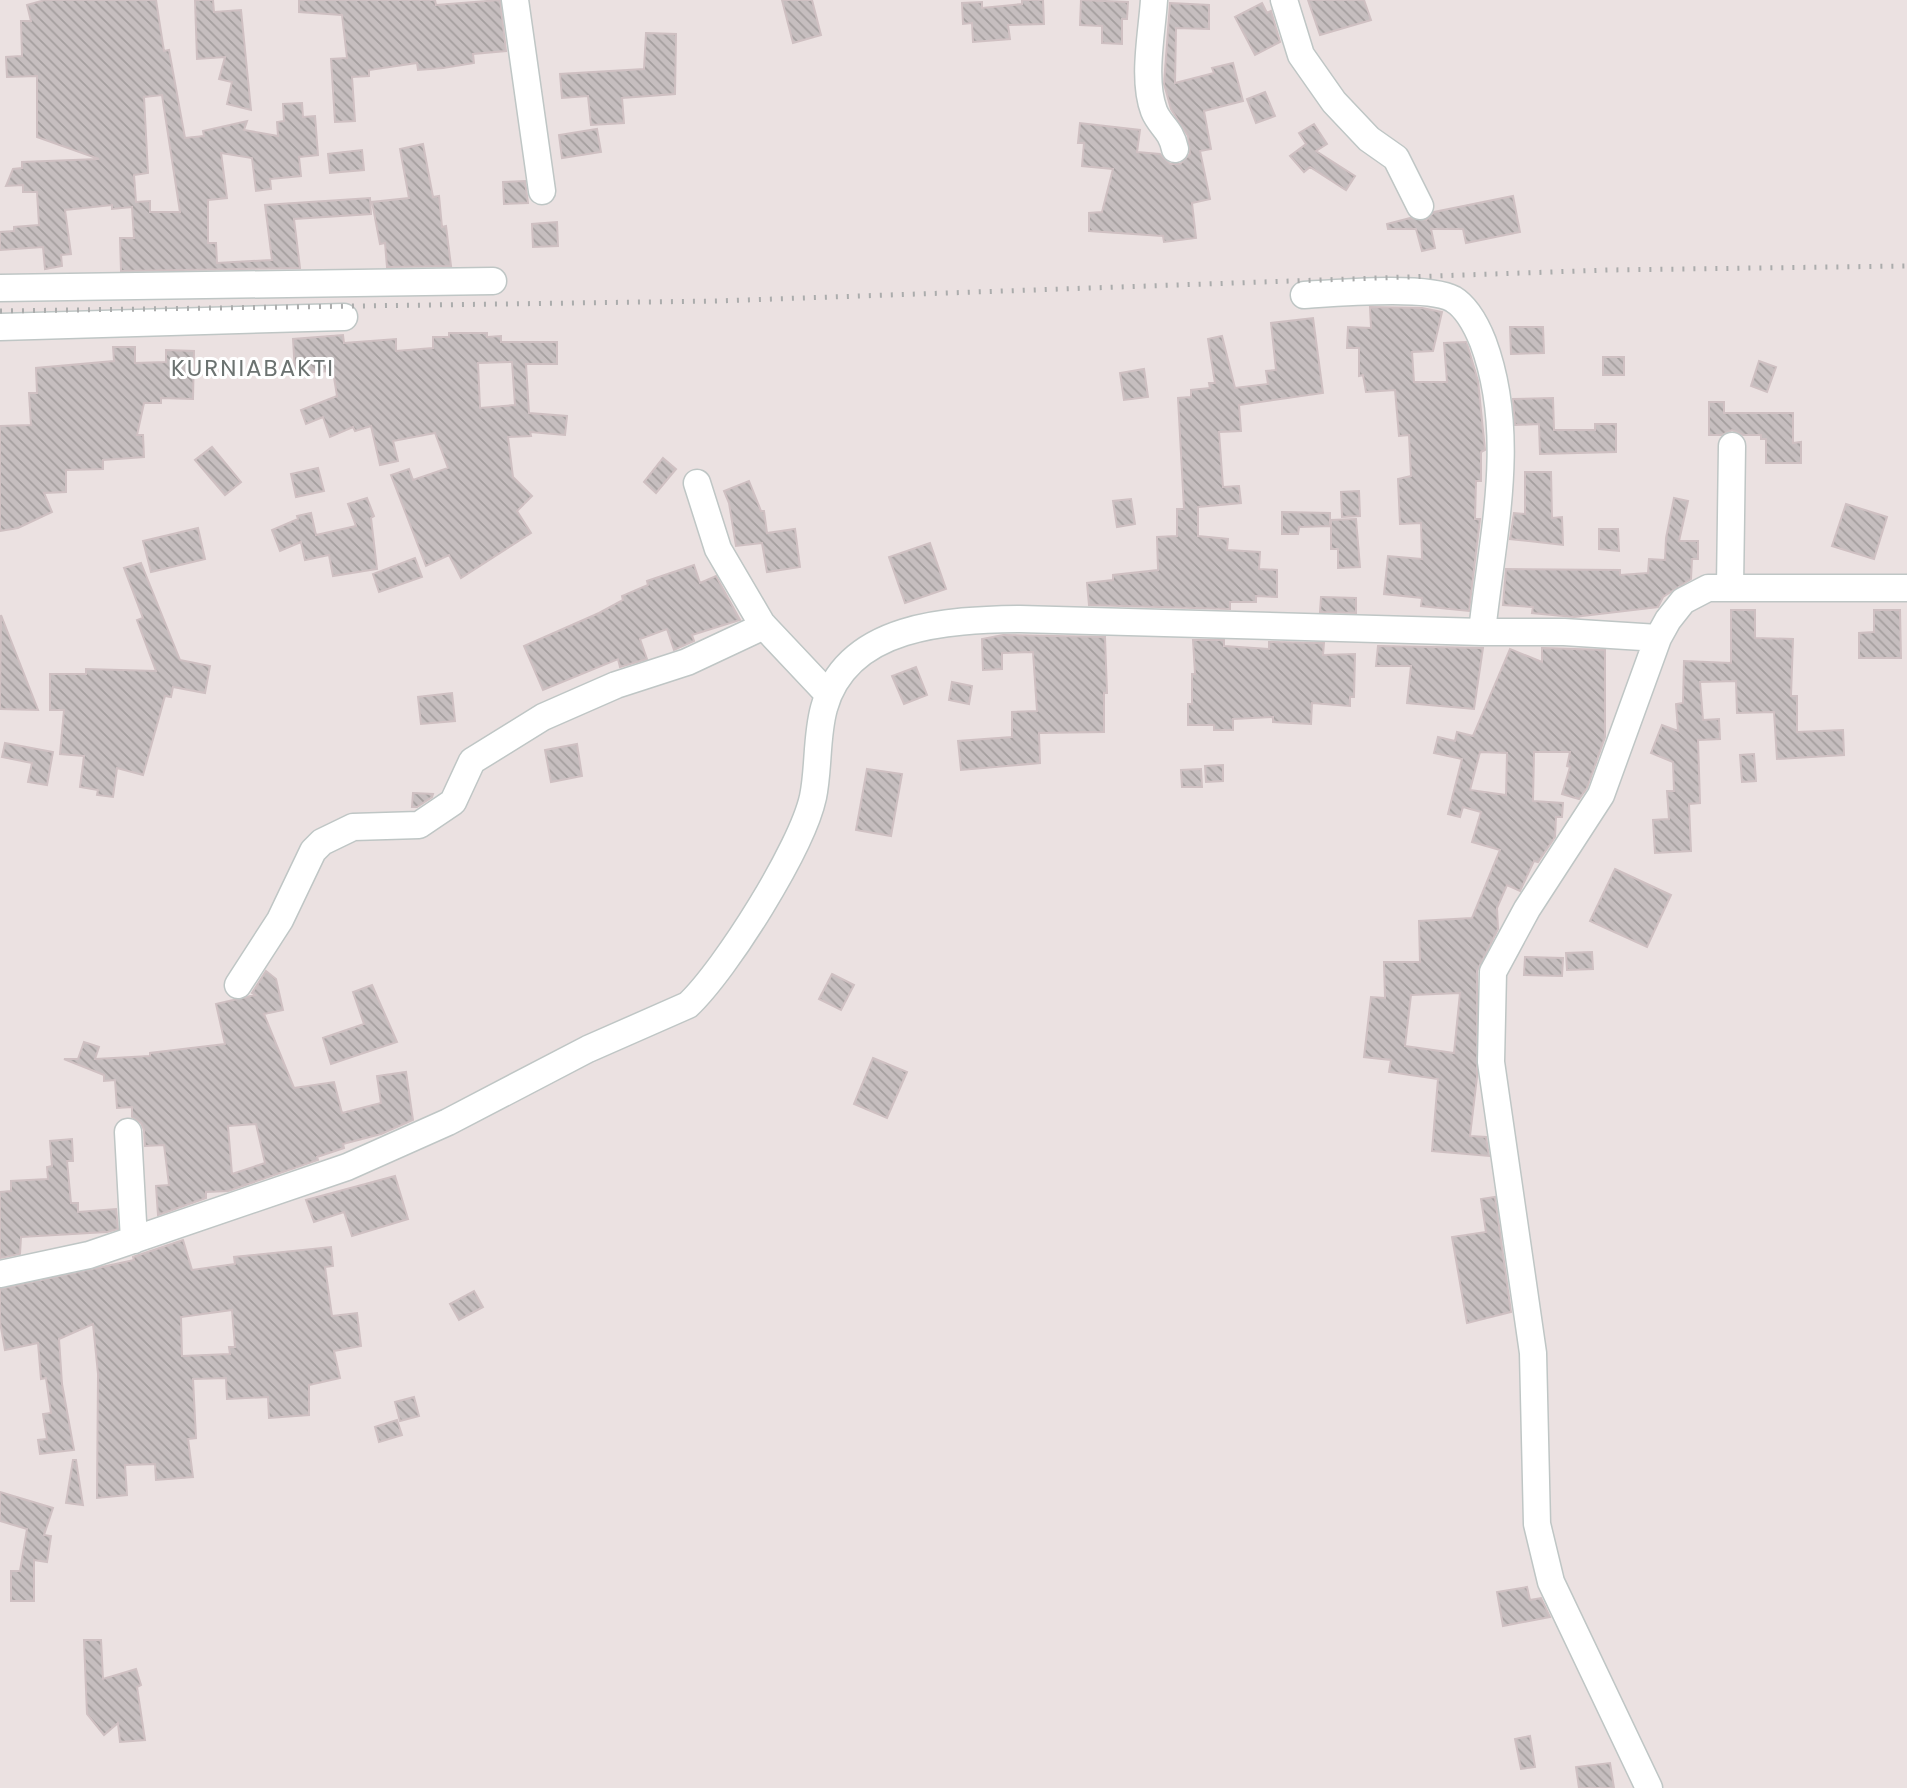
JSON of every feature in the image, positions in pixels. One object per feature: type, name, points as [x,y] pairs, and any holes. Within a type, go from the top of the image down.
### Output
[{"type":"street","points":[[515,0],[542,191]]},
{"type":"street","points":[[1154,0],[1150,70],[1153,105],[1156,114],[1171,132],[1175,149]]},
{"type":"street","points":[[1284,0],[1301,55],[1334,102],[1369,139],[1396,158],[1420,206]]},
{"type":"street","points":[[0,288],[493,281]]},
{"type":"street","points":[[1304,295],[1361,292],[1443,295],[1463,308],[1477,327],[1496,381],[1501,444],[1499,511],[1482,632]]},
{"type":"street","points":[[0,327],[344,317]]},
{"type":"street","points":[[1730,587],[1732,446]]},
{"type":"street","points":[[697,483],[718,549],[764,626],[828,694]]},
{"type":"street","points":[[1649,1788],[1551,1582],[1543,1556],[1538,1524],[1533,1353],[1490,1047],[1493,972],[1527,909],[1601,795],[1658,638],[1668,620],[1692,594],[1708,587],[1907,588]]},
{"type":"street","points":[[0,1274],[89,1255],[347,1167],[448,1122],[588,1049],[688,1005],[741,934],[805,826],[814,795],[823,711],[835,678],[849,662],[901,631],[957,620],[1020,619],[1564,632],[1658,638]]},
{"type":"street","points":[[238,985],[279,920],[313,851],[322,842],[357,826],[419,825],[453,802],[472,761],[543,717],[616,685],[687,662],[764,626]]},
{"type":"street","points":[[128,1132],[134,1240]]},
{"type":"building","points":[[45,0],[156,0],[164,51],[169,50],[185,138],[204,136],[203,131],[247,121],[244,130],[278,136],[277,122],[284,121],[283,104],[302,103],[303,117],[315,116],[318,155],[299,157],[301,176],[270,179],[271,189],[256,191],[252,158],[221,153],[227,198],[208,200],[208,243],[216,243],[217,263],[272,260],[265,205],[370,198],[371,214],[294,219],[300,268],[121,271],[120,238],[134,238],[132,207],[112,209],[112,205],[65,210],[71,254],[61,255],[62,266],[45,269],[43,247],[0,250],[0,232],[14,231],[14,227],[39,225],[37,192],[23,192],[23,185],[6,186],[13,169],[22,168],[22,162],[99,159],[37,137],[37,76],[7,77],[6,57],[22,56],[21,21],[31,21],[27,5]],"holes":[[[162,95],[180,212],[150,212],[150,201],[136,202],[134,175],[148,173],[144,97]]]},
{"type":"building","points":[[195,0],[213,0],[214,12],[241,10],[251,110],[227,104],[232,82],[219,79],[225,57],[197,59]]},
{"type":"building","points":[[299,0],[435,0],[436,5],[500,0],[506,51],[473,54],[474,63],[418,70],[417,63],[369,70],[369,76],[352,77],[355,121],[335,122],[331,59],[347,58],[342,15],[299,12]]},
{"type":"building","points":[[782,0],[812,0],[821,35],[793,43]]},
{"type":"building","points":[[1022,0],[1043,0],[1044,24],[1008,25],[1010,39],[973,42],[972,23],[963,24],[962,3],[982,2],[982,8],[1022,4]]},
{"type":"building","points":[[1081,0],[1128,2],[1127,19],[1122,19],[1122,44],[1102,43],[1102,26],[1080,25]]},
{"type":"building","points":[[1308,0],[1364,0],[1371,20],[1320,35]]},
{"type":"building","points":[[1170,3],[1209,5],[1209,29],[1176,28],[1175,83],[1214,73],[1212,68],[1233,63],[1243,101],[1204,111],[1211,149],[1200,151],[1210,199],[1192,203],[1196,238],[1164,242],[1163,236],[1089,231],[1089,213],[1102,212],[1113,169],[1082,166],[1084,143],[1078,143],[1080,123],[1140,130],[1137,152],[1160,154],[1170,164],[1180,164],[1190,154],[1188,136],[1171,109],[1164,84]]},
{"type":"building","points":[[1262,3],[1267,13],[1271,11],[1280,42],[1255,55],[1235,17]]},
{"type":"building","points":[[646,33],[676,34],[675,94],[622,98],[624,123],[591,125],[588,96],[562,98],[560,74],[644,69]]},
{"type":"building","points":[[1265,92],[1275,116],[1256,123],[1247,99]]},
{"type":"building","points":[[1314,124],[1327,144],[1316,151],[1355,176],[1346,190],[1310,167],[1304,172],[1290,156],[1306,144],[1299,133]]},
{"type":"building","points":[[597,129],[601,152],[562,158],[559,135]]},
{"type":"building","points":[[423,144],[433,197],[439,196],[442,227],[446,226],[451,266],[387,267],[385,243],[380,244],[372,202],[409,198],[400,149]]},
{"type":"building","points":[[362,150],[364,170],[330,173],[328,154]]},
{"type":"building","points":[[525,181],[528,203],[504,204],[503,182]]},
{"type":"building","points":[[1513,196],[1520,232],[1466,243],[1463,229],[1431,229],[1435,248],[1422,251],[1416,229],[1388,229],[1387,224],[1410,218],[1426,220],[1434,212]]},
{"type":"building","points":[[557,222],[558,246],[533,247],[532,224]]},
{"type":"building","points":[[1370,307],[1422,308],[1442,312],[1433,351],[1412,352],[1414,382],[1447,382],[1444,343],[1466,342],[1468,347],[1478,381],[1485,450],[1481,452],[1481,481],[1476,481],[1475,519],[1480,519],[1469,611],[1421,606],[1422,598],[1384,594],[1388,556],[1422,559],[1421,523],[1400,524],[1398,479],[1411,476],[1409,435],[1399,436],[1395,390],[1366,392],[1363,375],[1359,376],[1359,348],[1347,348],[1348,327],[1371,328]]},
{"type":"building","points":[[1313,318],[1323,393],[1239,405],[1241,431],[1219,432],[1223,487],[1239,486],[1241,503],[1198,507],[1198,536],[1228,539],[1227,550],[1260,552],[1259,569],[1277,570],[1277,597],[1256,596],[1256,602],[1230,602],[1230,609],[1089,605],[1087,583],[1113,580],[1113,575],[1158,570],[1157,537],[1177,536],[1177,509],[1184,509],[1178,398],[1191,397],[1191,390],[1210,388],[1209,383],[1215,383],[1208,339],[1222,336],[1235,388],[1268,384],[1266,371],[1276,370],[1271,323]]},
{"type":"building","points":[[1510,327],[1543,327],[1544,353],[1511,354]]},
{"type":"building","points":[[449,333],[487,333],[487,337],[501,336],[501,342],[557,342],[557,364],[526,364],[529,413],[567,416],[565,435],[530,432],[531,436],[508,437],[513,477],[532,496],[517,511],[531,533],[461,578],[449,555],[426,566],[391,475],[409,469],[413,480],[448,468],[435,433],[393,441],[398,461],[380,465],[371,426],[355,431],[353,427],[330,437],[323,417],[306,424],[301,410],[337,396],[333,371],[295,373],[293,339],[343,335],[344,343],[396,339],[396,351],[433,348],[433,337],[449,337]],"holes":[[[512,362],[515,405],[480,408],[478,363]]]},
{"type":"building","points":[[113,347],[135,347],[135,363],[166,362],[166,350],[194,351],[193,399],[161,398],[161,403],[144,403],[137,435],[143,435],[144,457],[103,460],[103,469],[66,470],[66,492],[44,493],[52,512],[18,528],[0,531],[0,426],[31,425],[29,393],[37,393],[36,368],[114,361]]},
{"type":"building","points":[[1603,357],[1624,357],[1624,375],[1603,375]]},
{"type":"building","points":[[1759,361],[1776,367],[1767,392],[1751,386]]},
{"type":"building","points":[[1144,369],[1148,397],[1124,400],[1120,373]]},
{"type":"building","points":[[1553,398],[1554,430],[1595,430],[1595,424],[1616,424],[1616,452],[1540,454],[1539,424],[1515,425],[1513,399]]},
{"type":"building","points":[[1709,402],[1724,402],[1724,413],[1793,413],[1793,443],[1801,442],[1801,463],[1766,463],[1766,439],[1761,439],[1761,435],[1743,435],[1732,430],[1722,435],[1709,435]]},
{"type":"building","points":[[212,447],[241,482],[225,495],[195,460]]},
{"type":"building","points":[[663,458],[676,469],[656,493],[644,482]]},
{"type":"building","points":[[318,468],[324,491],[296,497],[291,474]]},
{"type":"building","points":[[1525,472],[1551,472],[1552,518],[1562,517],[1563,545],[1510,539],[1514,513],[1525,514]]},
{"type":"building","points":[[749,481],[761,511],[764,511],[767,533],[795,529],[800,567],[767,572],[762,543],[736,546],[729,503],[724,491]]},
{"type":"building","points":[[1359,491],[1360,516],[1342,517],[1341,492]]},
{"type":"building","points":[[367,498],[374,516],[371,518],[377,569],[333,576],[329,555],[305,560],[301,542],[280,551],[272,530],[298,519],[297,516],[311,513],[316,535],[356,526],[348,504]]},
{"type":"building","points":[[1674,498],[1688,501],[1679,541],[1698,541],[1698,559],[1692,559],[1691,579],[1663,597],[1658,607],[1574,617],[1532,613],[1533,607],[1503,605],[1506,569],[1620,570],[1620,575],[1648,573],[1649,559],[1665,560],[1666,538]]},
{"type":"building","points":[[1131,499],[1135,524],[1117,527],[1113,501]]},
{"type":"building","points":[[1846,504],[1887,517],[1874,559],[1832,546]]},
{"type":"building","points":[[1282,512],[1330,513],[1330,526],[1299,527],[1298,534],[1282,534]]},
{"type":"building","points":[[1356,519],[1360,567],[1338,568],[1338,549],[1331,549],[1331,520]]},
{"type":"building","points":[[198,528],[205,559],[151,572],[143,541]]},
{"type":"building","points":[[1599,529],[1618,529],[1619,551],[1599,549]]},
{"type":"building","points":[[930,543],[946,589],[905,603],[889,557]]},
{"type":"building","points":[[415,558],[422,577],[379,592],[373,574]]},
{"type":"building","points":[[141,563],[180,660],[210,666],[205,693],[173,687],[171,697],[165,696],[143,775],[117,768],[113,797],[97,795],[98,790],[80,787],[84,756],[60,754],[64,710],[50,710],[50,674],[86,674],[86,669],[156,671],[137,620],[143,618],[124,568]]},
{"type":"building","points":[[694,565],[700,583],[716,576],[740,620],[692,635],[694,641],[674,650],[667,629],[640,639],[647,659],[620,667],[618,659],[543,690],[524,646],[599,613],[623,600],[622,596],[648,585],[647,581]]},
{"type":"building","points":[[1321,597],[1356,598],[1356,613],[1320,612]]},
{"type":"building","points":[[1731,610],[1755,610],[1755,638],[1793,639],[1791,696],[1797,696],[1797,732],[1843,730],[1844,755],[1777,759],[1774,712],[1737,713],[1736,681],[1700,682],[1703,720],[1719,719],[1720,739],[1698,740],[1700,803],[1689,804],[1691,851],[1655,853],[1653,820],[1669,819],[1667,791],[1674,791],[1673,762],[1651,753],[1662,725],[1678,731],[1676,704],[1683,703],[1684,661],[1731,663]]},
{"type":"building","points":[[1874,610],[1900,610],[1901,658],[1859,658],[1859,633],[1874,632]]},
{"type":"building","points":[[1,615],[38,710],[0,709]]},
{"type":"building","points":[[1003,635],[1105,637],[1107,693],[1104,693],[1104,732],[1039,733],[1040,763],[961,770],[958,741],[1012,737],[1012,712],[1037,711],[1033,652],[1002,653],[1002,669],[983,670],[982,639]]},
{"type":"building","points":[[1193,640],[1224,640],[1224,646],[1269,649],[1269,642],[1324,643],[1323,655],[1355,654],[1354,697],[1350,697],[1350,706],[1312,703],[1311,724],[1273,722],[1273,717],[1233,719],[1233,730],[1214,730],[1214,725],[1188,725],[1188,704],[1192,704],[1192,674],[1195,674]]},
{"type":"building","points":[[1378,646],[1483,648],[1474,709],[1407,703],[1411,666],[1376,666]]},
{"type":"building","points":[[1542,648],[1605,650],[1605,737],[1587,788],[1579,799],[1562,794],[1570,767],[1567,766],[1570,752],[1534,752],[1533,801],[1563,803],[1562,817],[1556,817],[1555,837],[1538,862],[1534,861],[1520,891],[1507,885],[1497,908],[1498,929],[1477,971],[1477,1077],[1470,1136],[1486,1137],[1489,1156],[1432,1151],[1438,1079],[1389,1072],[1391,1060],[1364,1057],[1371,997],[1385,998],[1384,962],[1420,962],[1419,921],[1472,918],[1500,850],[1472,842],[1481,812],[1463,807],[1460,817],[1448,814],[1462,759],[1434,753],[1438,737],[1455,741],[1457,732],[1473,736],[1510,649],[1542,662]],"holes":[[[1480,752],[1507,753],[1506,795],[1470,790]],[[1460,993],[1454,1053],[1405,1046],[1411,995]]]},
{"type":"building","points":[[916,667],[927,695],[904,704],[892,676]]},
{"type":"building","points":[[952,682],[972,686],[969,704],[949,700]]},
{"type":"building","points":[[452,693],[455,721],[421,724],[418,697]]},
{"type":"building","points":[[5,743],[53,752],[47,785],[28,782],[32,763],[2,757]]},
{"type":"building","points":[[577,744],[582,776],[551,782],[545,750]]},
{"type":"building","points":[[1754,754],[1756,781],[1742,782],[1740,755]]},
{"type":"building","points":[[1223,765],[1223,781],[1206,782],[1205,766]]},
{"type":"building","points":[[867,769],[902,774],[891,836],[856,830]]},
{"type":"building","points":[[1201,769],[1202,787],[1182,787],[1181,770]]},
{"type":"building","points":[[413,793],[433,794],[417,807],[412,807]]},
{"type":"building","points":[[1615,869],[1671,895],[1647,947],[1590,921]]},
{"type":"building","points":[[1592,952],[1593,969],[1567,970],[1566,953]]},
{"type":"building","points":[[1525,957],[1563,958],[1562,976],[1524,975]]},
{"type":"building","points":[[266,971],[276,979],[283,1010],[264,1014],[294,1088],[334,1082],[342,1113],[381,1103],[377,1076],[406,1072],[413,1120],[381,1134],[343,1144],[344,1148],[317,1157],[318,1160],[228,1191],[206,1192],[206,1198],[158,1215],[156,1186],[169,1185],[164,1145],[145,1146],[144,1130],[141,1123],[132,1117],[132,1107],[117,1108],[115,1080],[104,1081],[104,1075],[64,1059],[78,1059],[84,1042],[99,1047],[95,1059],[150,1056],[150,1053],[225,1044],[216,1004],[255,995],[252,993]],"holes":[[[256,1124],[265,1163],[232,1174],[228,1126]]]},
{"type":"building","points":[[832,974],[854,985],[841,1010],[819,999]]},
{"type":"building","points":[[372,985],[397,1042],[331,1064],[323,1038],[364,1024],[353,992]]},
{"type":"building","points":[[873,1058],[907,1072],[887,1118],[854,1104]]},
{"type":"building","points":[[72,1139],[73,1161],[67,1161],[71,1203],[78,1203],[78,1212],[116,1209],[118,1229],[21,1237],[20,1254],[0,1258],[0,1192],[11,1191],[11,1181],[48,1179],[47,1167],[52,1166],[50,1141]]},
{"type":"building","points":[[395,1176],[408,1219],[352,1236],[344,1212],[314,1222],[306,1200]]},
{"type":"building","points":[[1495,1197],[1511,1312],[1467,1323],[1452,1237],[1486,1232],[1481,1199]]},
{"type":"building","points":[[183,1240],[192,1270],[235,1264],[234,1257],[331,1247],[333,1266],[325,1267],[332,1316],[357,1313],[361,1346],[334,1351],[340,1378],[309,1385],[309,1415],[269,1418],[268,1397],[227,1399],[226,1378],[193,1379],[196,1438],[188,1439],[193,1477],[156,1480],[155,1464],[125,1465],[127,1495],[97,1498],[98,1374],[93,1324],[59,1339],[62,1384],[74,1450],[40,1454],[38,1440],[47,1439],[43,1414],[51,1413],[46,1378],[41,1379],[38,1343],[5,1350],[0,1322],[0,1289],[134,1260],[133,1257]],"holes":[[[232,1310],[235,1347],[229,1347],[230,1354],[182,1356],[181,1317]]]},
{"type":"building","points":[[474,1291],[483,1307],[459,1320],[450,1304]]},
{"type":"building","points":[[414,1397],[419,1416],[400,1421],[395,1402]]},
{"type":"building","points":[[397,1420],[402,1435],[379,1442],[375,1427]]},
{"type":"building","points":[[73,1460],[76,1460],[83,1505],[66,1503]]},
{"type":"building","points":[[0,1492],[53,1508],[44,1535],[51,1536],[47,1562],[34,1560],[34,1601],[11,1601],[11,1571],[20,1571],[27,1529],[0,1521]]},
{"type":"building","points":[[1527,1587],[1530,1600],[1541,1598],[1550,1617],[1503,1626],[1497,1592]]},
{"type":"building","points":[[84,1640],[101,1640],[103,1679],[136,1669],[141,1685],[137,1687],[145,1740],[120,1742],[118,1723],[104,1735],[87,1714]]},
{"type":"building","points":[[1530,1736],[1535,1767],[1521,1769],[1515,1739]]},
{"type":"building","points":[[1610,1763],[1614,1788],[1579,1788],[1576,1767]]},
{"type":"railway","points":[[0,311],[716,301],[1608,270],[1907,266]]},
{"type":"district","name":"KURNIABAKTI","points":[[253,368]]}]
